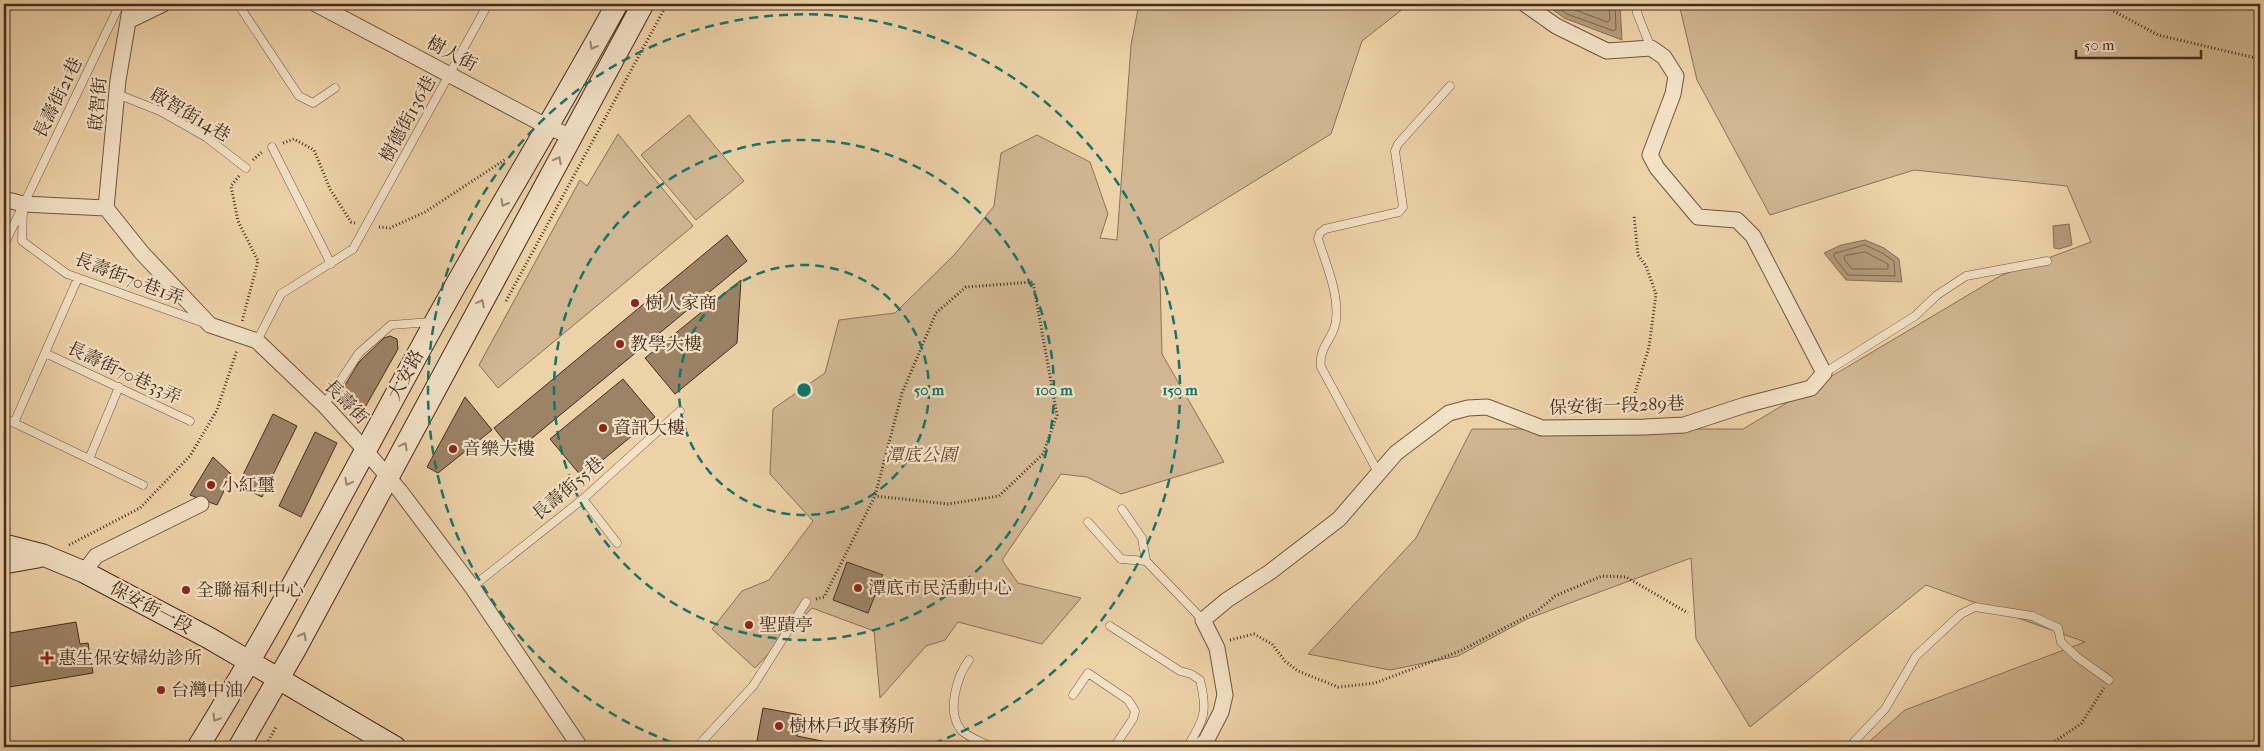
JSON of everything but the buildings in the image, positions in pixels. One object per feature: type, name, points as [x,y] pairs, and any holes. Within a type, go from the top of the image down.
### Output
[{"type":"street","name":"啟智街","points":[[106,208],[117,94],[131,4]]},
{"type":"street","points":[[128,21],[163,4]]},
{"type":"street","name":"樹人街","points":[[316,4],[548,127],[570,136]]},
{"type":"street","name":"大安路","points":[[198,747],[250,661],[436,321],[617,4]]},
{"type":"street","name":"大安路","points":[[239,747],[279,678],[570,136],[643,4]]},
{"type":"street","points":[[1525,4],[1556,26],[1608,51],[1651,48],[1664,57],[1676,76],[1673,94],[1650,155],[1657,168],[1698,217],[1737,220],[1753,236],[1824,373]]},
{"type":"street","points":[[4,199],[24,204],[106,208]]},
{"type":"street","name":"長壽街","points":[[106,208],[142,253],[210,325],[257,341],[324,405],[366,450],[472,587],[581,746]]},
{"type":"street","name":"保安街一段289巷","points":[[1202,620],[1226,600],[1270,572],[1339,519],[1396,453],[1449,413],[1468,408],[1487,407],[1542,428],[1625,428],[1684,425],[1745,405],[1811,388],[1824,373]]},
{"type":"street","points":[[84,572],[96,556],[201,504]]},
{"type":"street","name":"保安街一段","points":[[4,546],[44,555],[84,572],[250,661],[395,747]]},
{"type":"street","points":[[4,563],[44,555]]},
{"type":"street","points":[[1198,747],[1206,741],[1221,712],[1225,695],[1217,648],[1202,620]]},
{"type":"lane","name":"長壽街21巷","points":[[4,245],[120,4]]},
{"type":"lane","points":[[238,4],[299,96],[313,103],[334,88]]},
{"type":"lane","name":"樹德街136巷","points":[[331,264],[353,249],[488,4]]},
{"type":"lane","points":[[1637,4],[1637,13],[1651,48]]},
{"type":"lane","points":[[1379,474],[1321,367],[1320,356],[1336,319],[1332,284],[1318,239],[1320,233],[1325,229],[1399,212],[1404,207],[1395,151],[1398,144],[1450,86]]},
{"type":"lane","name":"啟智街14巷","points":[[117,94],[160,111],[206,137],[246,168]]},
{"type":"lane","points":[[257,341],[281,294],[331,264],[272,147]]},
{"type":"lane","name":"長壽街70巷1弄","points":[[24,204],[22,241],[68,274],[210,325]]},
{"type":"lane","points":[[1824,373],[1915,316],[1937,295],[1966,276],[2047,262]]},
{"type":"lane","points":[[14,423],[78,278]]},
{"type":"lane","points":[[324,405],[358,353],[391,325],[436,321]]},
{"type":"lane","name":"長壽街70巷33弄","points":[[45,353],[190,420]]},
{"type":"lane","points":[[89,459],[119,388]]},
{"type":"lane","name":"長壽街55巷","points":[[472,587],[583,499],[680,410]]},
{"type":"lane","points":[[4,418],[143,486]]},
{"type":"lane","points":[[583,499],[617,543]]},
{"type":"lane","points":[[1122,509],[1142,538],[1146,561],[1202,620]]},
{"type":"lane","points":[[1088,522],[1121,560],[1146,561]]},
{"type":"lane","points":[[697,747],[753,686],[806,602]]},
{"type":"lane","points":[[1850,747],[1885,709],[1916,656],[1961,614],[1975,606],[2032,616],[2058,628],[2061,642],[2077,657],[2110,680]]},
{"type":"lane","points":[[1110,626],[1180,672],[1191,674],[1200,680],[1205,700],[1202,724],[1186,747]]},
{"type":"lane","points":[[969,660],[963,668],[955,691],[955,714],[961,730],[991,747]]},
{"type":"lane","points":[[1073,695],[1088,673],[1128,700],[1135,711],[1133,719],[1114,747]]},
{"type":"path","points":[[2106,4],[2110,9],[2158,34],[2260,59]]},
{"type":"path","points":[[1625,428],[1648,347],[1656,294],[1646,266],[1638,255],[1634,215]]},
{"type":"path","points":[[806,602],[824,597],[875,496],[902,393],[936,313],[966,287],[1034,282],[1057,416],[1043,454],[998,496],[948,504],[875,496]]},
{"type":"path","points":[[1217,648],[1234,638],[1254,634],[1272,644],[1285,661],[1298,672],[1338,686],[1375,683],[1460,651],[1537,611],[1555,596],[1602,576],[1626,577],[1688,613]]},
{"type":"path","points":[[2046,747],[2081,724],[2110,680]]},
{"type":"path","points":[[265,747],[276,727]]},
{"type":"green space","name":"潭底公園","points":[[1139,4],[1409,4],[1362,41],[1331,134],[1159,240],[1162,354],[1224,462],[1121,494],[1087,477],[1061,474],[1002,560],[1018,583],[1081,598],[1042,644],[958,622],[945,640],[926,646],[880,698],[874,631],[812,608],[755,668],[712,629],[742,591],[769,580],[813,521],[770,474],[773,409],[825,373],[839,320],[895,313],[955,254],[994,206],[1001,153],[1037,135],[1090,162],[1108,214],[1100,238],[1117,240],[1131,45]]},
{"type":"green space","points":[[1679,4],[2260,4],[2260,747],[1863,747],[1905,710],[2085,642],[1926,585],[1750,727],[1696,639],[1691,558],[1527,619],[1458,656],[1390,670],[1308,654],[1416,538],[1472,429],[1743,429],[2000,276],[2091,242],[2067,186],[1914,170],[1770,215],[1697,80]]},
{"type":"green space","points":[[689,115],[744,181],[696,220],[641,155]]},
{"type":"green space","points":[[618,134],[693,226],[498,388],[479,365],[580,180],[587,186]]},
{"type":"water","points":[[1545,4],[1620,4],[1622,40],[1564,18]]},
{"type":"water","points":[[2069,224],[2072,245],[2059,249],[2054,248],[2053,226]]},
{"type":"water","points":[[1865,240],[1884,248],[1899,259],[1902,282],[1846,280],[1824,253],[1841,245]]},
{"type":"place","name":"樹人家商","points":[[635,303]]},
{"type":"place","name":"教學大樓","points":[[620,344]]},
{"type":"place","name":"資訊大樓","points":[[603,428]]},
{"type":"place","name":"音樂大樓","points":[[453,449]]},
{"type":"place","name":"小紅璽","points":[[211,485]]},
{"type":"place","name":"潭底市民活動中心","points":[[858,588]]},
{"type":"place","name":"全聯福利中心","points":[[186,590]]},
{"type":"place","name":"聖蹟亭","points":[[749,625]]},
{"type":"place","name":"惠生保安婦幼診所","points":[[47,658]]},
{"type":"place","name":"台灣中油","points":[[161,690]]},
{"type":"place","name":"樹林戶政事務所","points":[[779,726]]}]
